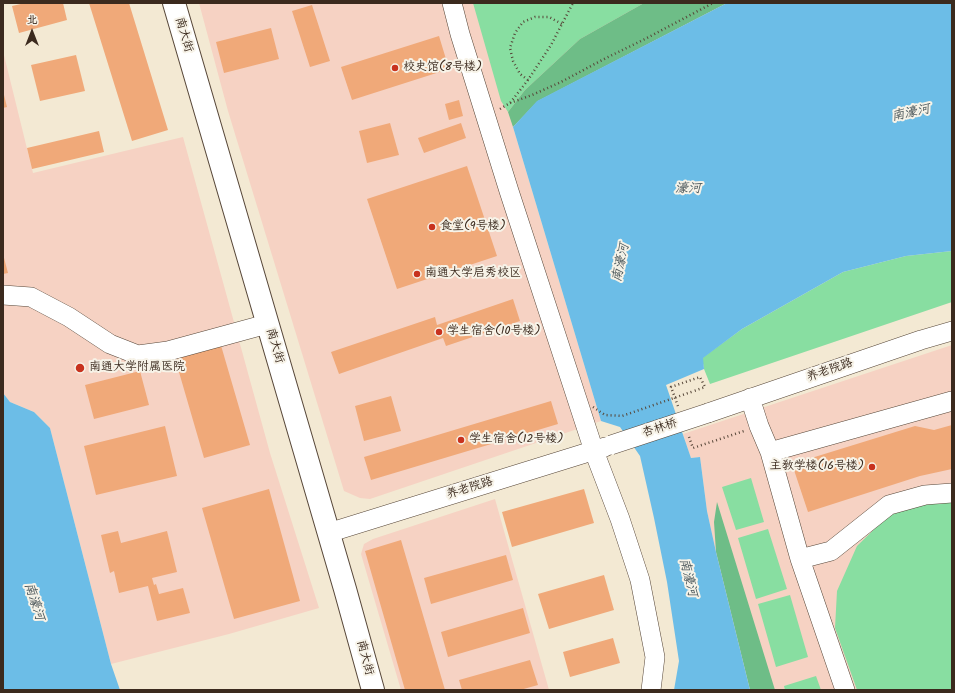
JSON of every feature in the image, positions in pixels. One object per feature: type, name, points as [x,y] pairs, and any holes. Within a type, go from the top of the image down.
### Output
[{"type":"main road","name":"南大街","points":[[174,3],[345,589],[373,690]]},
{"type":"street","points":[[456,4],[460,34],[514,206],[603,448],[620,519],[640,580],[655,657],[651,690]]},
{"type":"street","points":[[3,295],[31,298],[69,317],[110,344],[138,355],[168,351],[267,324]]},
{"type":"street","name":"养老院路","points":[[708,413],[921,340],[952,331]]},
{"type":"street","points":[[750,398],[759,426],[770,452],[800,559],[845,690]]},
{"type":"street","points":[[770,452],[952,401]]},
{"type":"street","name":"杏林桥","points":[[603,448],[708,413]]},
{"type":"street","name":"养老院路","points":[[328,533],[603,448]]},
{"type":"street","points":[[800,559],[831,551],[889,505],[925,495],[952,492]]},
{"type":"path","points":[[510,103],[528,80],[551,45],[573,3]]},
{"type":"path","points":[[486,118],[510,103],[561,82],[713,3]]},
{"type":"path","points":[[528,80],[520,74],[513,61],[510,48],[514,33],[524,22],[535,17],[548,17],[562,24]]},
{"type":"path","points":[[593,407],[605,415],[622,416],[694,391]]},
{"type":"shaded area","name":"南通大学启秀校区","points":[[199,3],[727,3],[538,101],[513,127],[601,421],[370,499],[360,498],[344,491],[228,111]]},
{"type":"shaded area","name":"南通大学附属医院","points":[[3,51],[33,173],[183,137],[270,453],[319,608],[229,634],[111,664],[50,428],[34,412],[10,402],[3,393]]},
{"type":"shaded area","points":[[952,345],[952,690],[750,690],[707,511],[700,457],[691,458],[683,434]]},
{"type":"shaded area","points":[[495,499],[549,690],[401,690],[361,554],[364,544],[373,539]]},
{"type":"green space","points":[[473,3],[644,3],[580,39],[525,90],[508,112],[501,101]]},
{"type":"green space","points":[[644,3],[727,3],[538,101],[513,127],[508,112],[525,90],[580,39]]},
{"type":"green space","points":[[952,251],[952,302],[710,384],[704,369],[702,358],[742,329],[843,272],[906,256]]},
{"type":"green space","points":[[751,478],[764,522],[736,530],[722,487]]},
{"type":"green space","points":[[940,500],[952,501],[952,690],[857,690],[835,628],[837,591],[857,546],[895,509]]},
{"type":"green space","points":[[717,502],[775,690],[750,690],[716,552],[714,522]]},
{"type":"green space","points":[[768,529],[787,589],[756,599],[738,538]]},
{"type":"green space","points":[[790,595],[808,657],[776,667],[758,604]]},
{"type":"green space","points":[[816,676],[821,690],[785,690],[784,686]]},
{"type":"water","name":"濠河","points":[[727,3],[952,3],[952,251],[906,256],[843,272],[742,329],[703,358],[704,369],[666,385],[691,458],[700,457],[707,511],[750,690],[674,690],[679,661],[667,582],[640,456],[620,427],[601,421],[513,127],[537,101]]},
{"type":"water","name":"南濠河","points":[[3,393],[10,402],[34,412],[50,428],[111,664],[120,690],[3,690]]},
{"type":"building","points":[[25,3],[63,3],[67,20],[19,33],[12,6]]},
{"type":"building","points":[[89,3],[129,3],[168,130],[132,141]]},
{"type":"building","points":[[312,5],[330,61],[310,67],[292,11]]},
{"type":"building","points":[[271,28],[279,59],[224,73],[216,42]]},
{"type":"building","name":"校史馆(8号楼)","points":[[439,36],[449,69],[352,100],[341,67]]},
{"type":"building","points":[[76,55],[85,91],[40,101],[31,65]]},
{"type":"building","points":[[3,91],[7,107],[3,108]]},
{"type":"building","points":[[459,100],[463,116],[449,120],[445,104]]},
{"type":"building","points":[[390,123],[399,155],[367,163],[359,131]]},
{"type":"building","points":[[461,123],[466,138],[424,153],[418,138]]},
{"type":"building","points":[[99,131],[104,152],[32,169],[27,148]]},
{"type":"building","name":"食堂(9号楼)","points":[[467,166],[497,256],[397,289],[367,199]]},
{"type":"building","points":[[3,254],[8,273],[3,274]]},
{"type":"building","name":"学生宿舍(10号楼)","points":[[513,299],[520,321],[446,346],[443,338],[339,374],[331,352],[435,317],[437,325]]},
{"type":"building","points":[[220,342],[250,445],[204,458],[174,355]]},
{"type":"building","points":[[140,371],[149,405],[94,419],[85,385]]},
{"type":"building","points":[[391,396],[401,431],[364,441],[355,406]]},
{"type":"building","name":"学生宿舍(12号楼)","points":[[551,401],[558,424],[371,480],[364,457]]},
{"type":"building","name":"主教学楼(16号楼)","points":[[952,425],[952,469],[920,476],[808,512],[792,464],[915,426],[934,430]]},
{"type":"building","points":[[165,426],[177,476],[96,495],[84,446]]},
{"type":"building","points":[[269,489],[300,601],[234,619],[202,508]]},
{"type":"building","points":[[584,489],[594,523],[512,547],[502,512]]},
{"type":"building","points":[[118,531],[121,543],[167,531],[177,572],[152,578],[154,585],[156,584],[159,594],[183,588],[190,613],[157,621],[148,586],[119,593],[114,571],[110,573],[101,535]]},
{"type":"building","points":[[401,540],[445,690],[405,690],[365,551]]},
{"type":"building","points":[[506,555],[513,580],[431,604],[424,578]]},
{"type":"building","points":[[604,575],[614,610],[549,629],[538,594]]},
{"type":"building","points":[[523,608],[530,633],[448,657],[441,632]]},
{"type":"building","points":[[613,638],[620,663],[570,677],[563,652]]},
{"type":"building","points":[[530,660],[538,685],[520,690],[462,690],[459,680]]},
{"type":"place","name":"校史馆(8号楼)","points":[[395,68]]},
{"type":"place","name":"食堂(9号楼)","points":[[432,227]]},
{"type":"place","name":"南通大学启秀校区","points":[[417,274]]},
{"type":"place","name":"学生宿舍(10号楼)","points":[[439,332]]},
{"type":"place","name":"南通大学附属医院","points":[[80,368]]},
{"type":"place","name":"学生宿舍(12号楼)","points":[[461,440]]},
{"type":"place","name":"主教学楼(16号楼)","points":[[872,467]]}]
